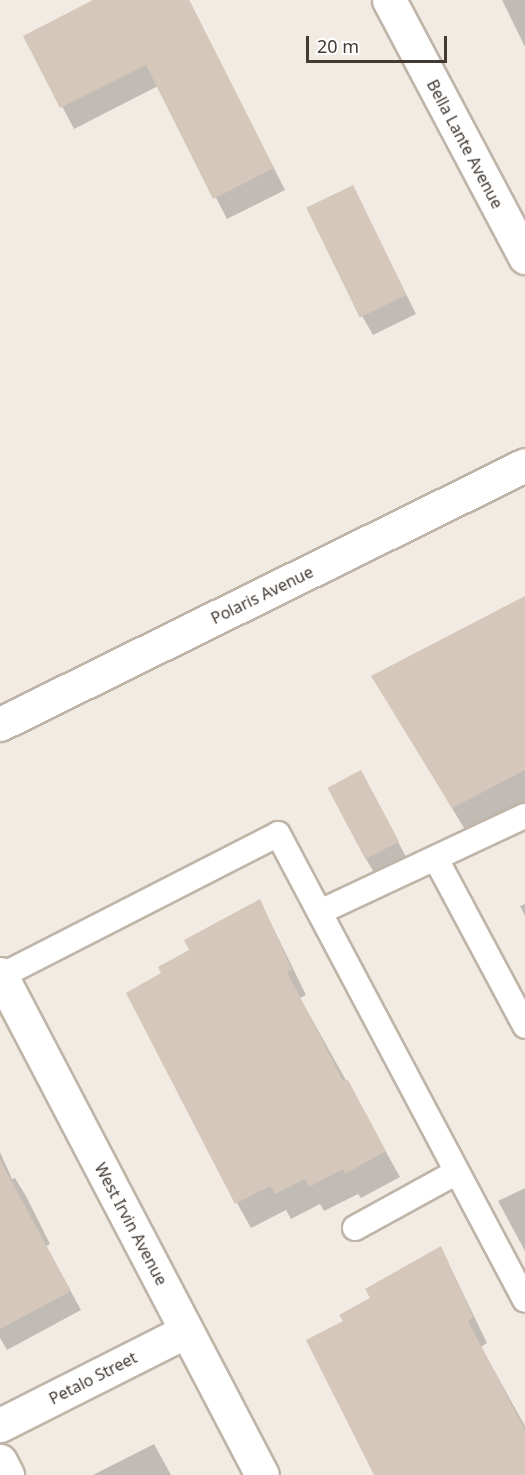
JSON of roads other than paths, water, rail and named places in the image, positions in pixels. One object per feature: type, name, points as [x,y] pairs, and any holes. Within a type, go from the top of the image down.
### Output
[{"type":"street","name":"Bella Lante Avenue","points":[[389,0],[525,257]]},
{"type":"street","name":"Polaris Avenue","points":[[0,724],[525,465]]},
{"type":"street","name":"West Irvin Avenue","points":[[1,975],[262,1475]]},
{"type":"street","name":"Petalo Street","points":[[0,1425],[186,1330]]},
{"type":"street","points":[[0,1461],[8,1475]]},
{"type":"lane","points":[[321,911],[525,816]]},
{"type":"lane","points":[[1,975],[278,834],[321,911],[457,1172],[519,1276],[525,1300]]},
{"type":"lane","points":[[436,858],[525,1026]]},
{"type":"lane","points":[[355,1228],[457,1172]]}]
